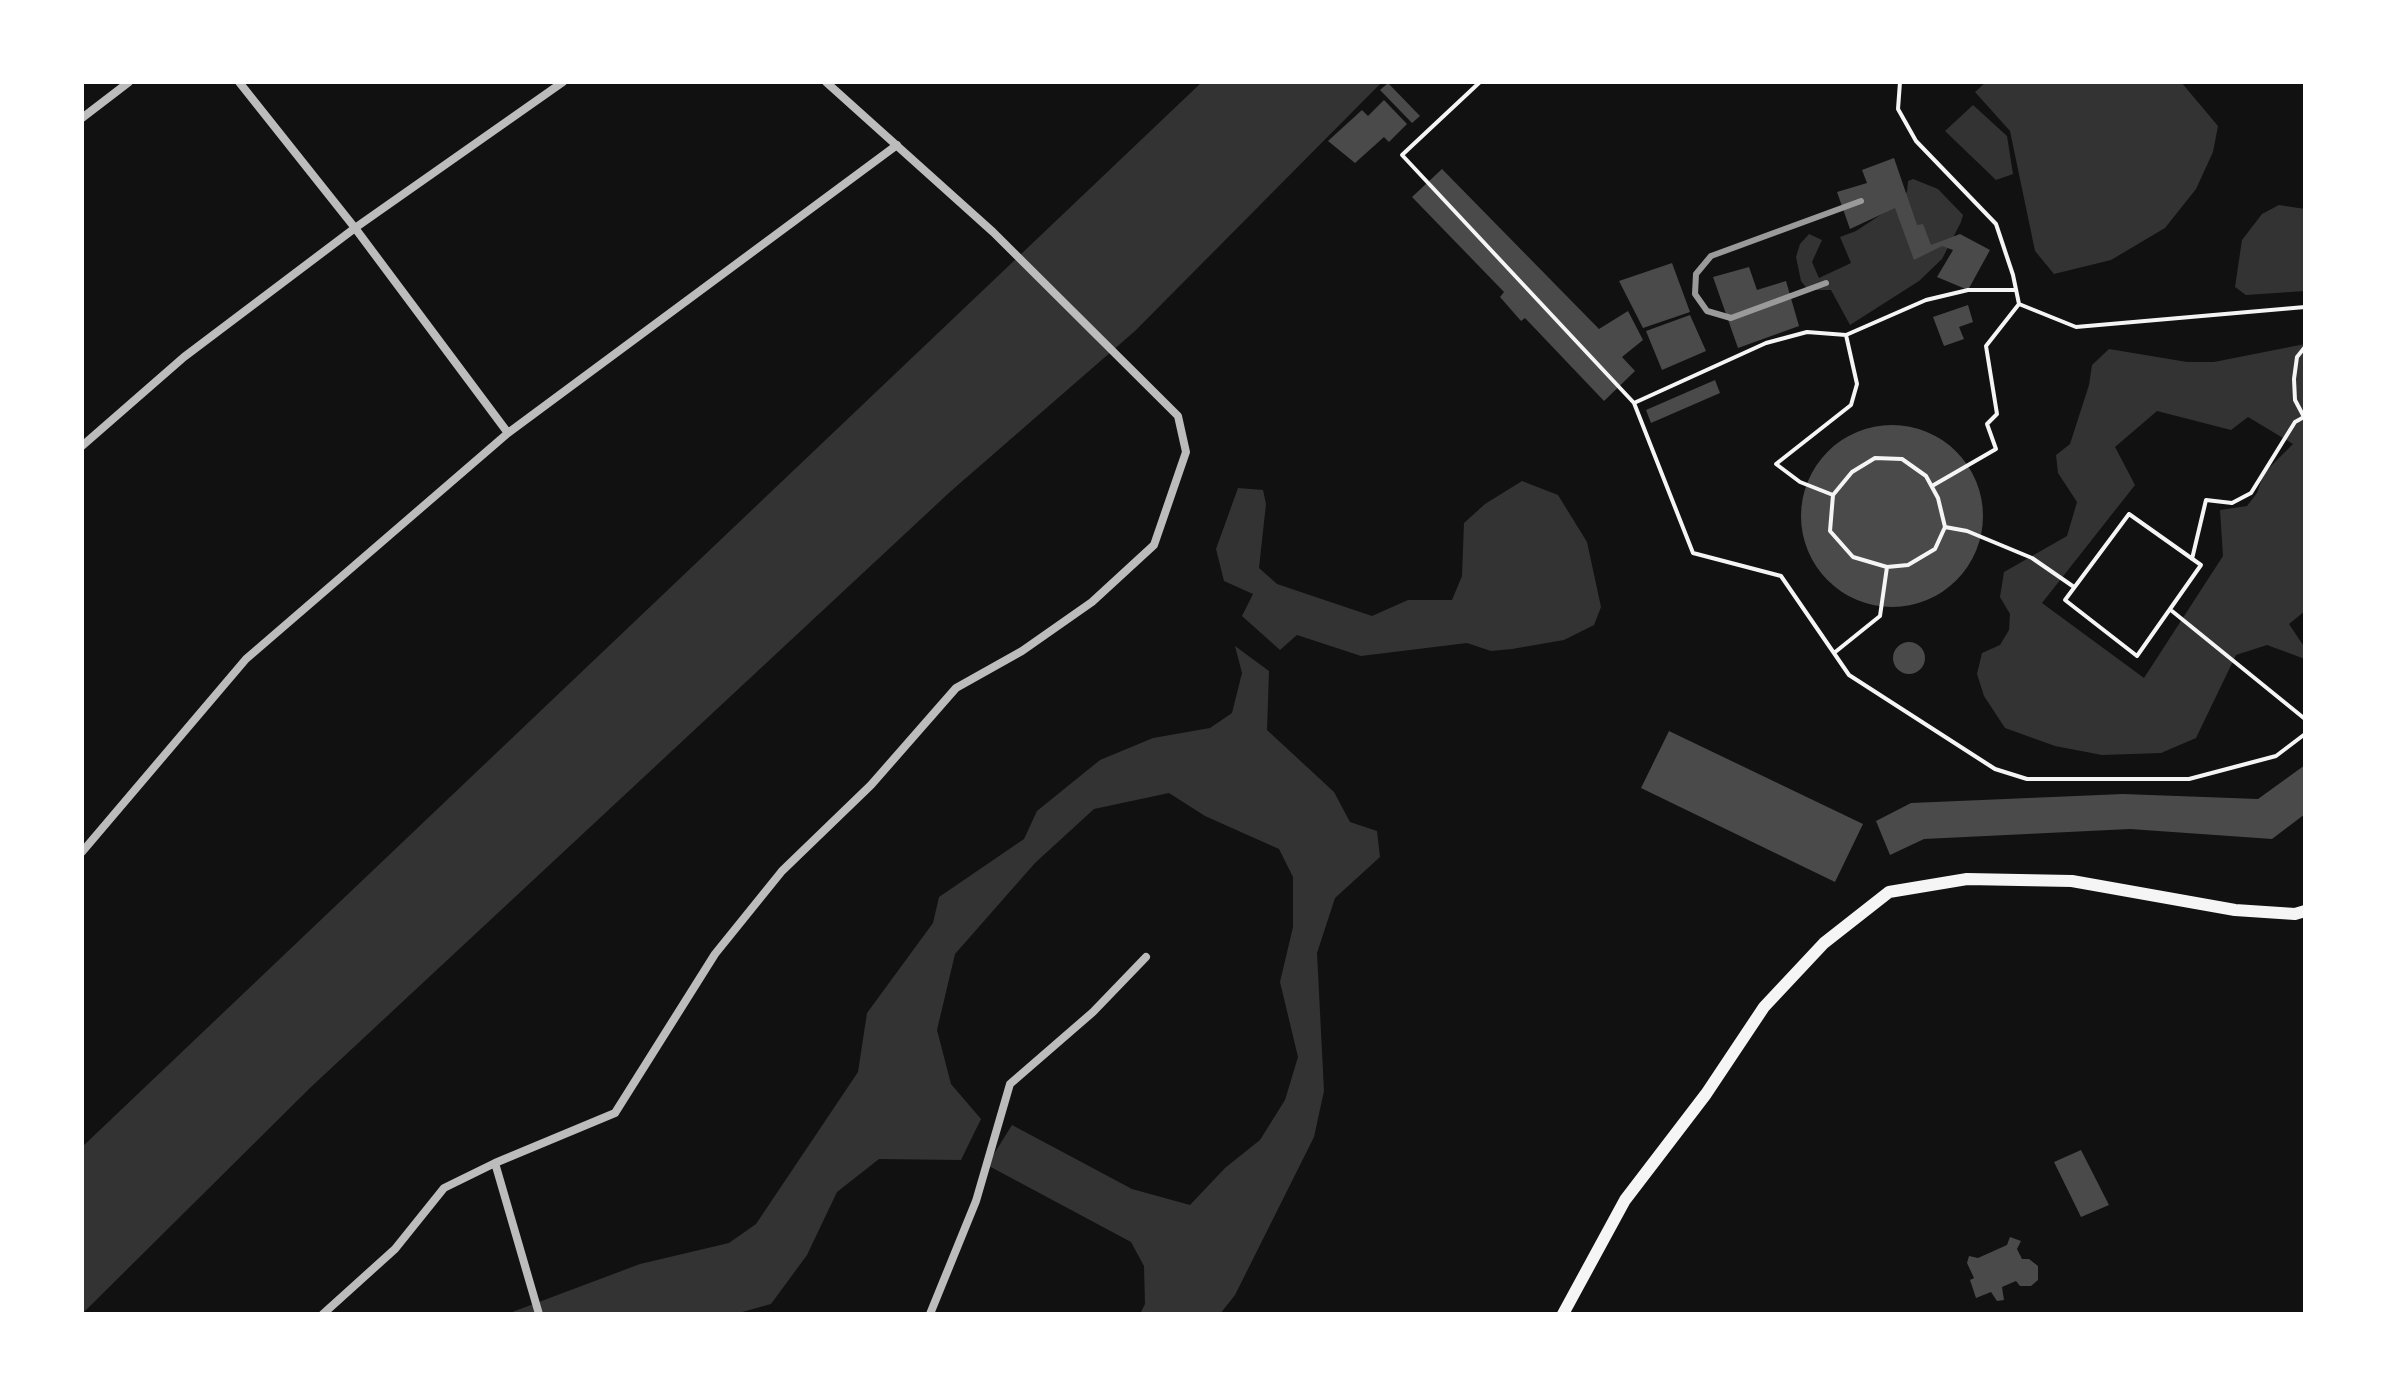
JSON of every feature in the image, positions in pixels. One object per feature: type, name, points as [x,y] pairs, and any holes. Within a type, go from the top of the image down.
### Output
[{"type":"main road","points":[[1563,1314],[1625,1200],[1706,1094],[1764,1007],[1824,943],[1889,892],[1967,879],[2072,881],[2235,910],[2295,914],[2305,911]]},
{"type":"street","points":[[82,118],[129,82]]},
{"type":"street","points":[[239,82],[355,228],[508,433]]},
{"type":"street","points":[[82,446],[184,357],[355,228],[563,82]]},
{"type":"street","points":[[323,1314],[395,1249],[444,1188],[495,1163],[615,1113],[715,954],[782,871],[871,785],[956,688],[1022,651],[1092,602],[1154,545],[1186,452],[1178,416],[1002,240],[826,82]]},
{"type":"street","points":[[82,852],[246,659],[508,433],[897,145]]},
{"type":"street","points":[[930,1314],[976,1201],[1010,1084],[1093,1012],[1146,957]]},
{"type":"street","points":[[495,1163],[536,1295],[539,1314]]},
{"type":"path","points":[[1480,82],[1402,155],[1634,403],[1693,553],[1781,576],[1849,675],[1995,769],[2027,779],[2189,779],[2276,756],[2305,734]]},
{"type":"path","points":[[1900,82],[1898,109],[1916,141],[1996,224],[2019,304]]},
{"type":"path","points":[[1634,403],[1766,343],[1807,332],[1846,335],[1926,300],[1968,290],[2016,290]]},
{"type":"path","points":[[2019,304],[2076,327],[2305,307]]},
{"type":"path","points":[[1932,486],[1996,449],[1987,424],[1997,414],[1986,346],[2019,304]]},
{"type":"path","points":[[1833,495],[1800,482],[1776,464],[1851,405],[1857,384],[1846,335]]},
{"type":"path","points":[[2192,559],[2206,500],[2232,503],[2251,493],[2295,422],[2305,417],[2295,400],[2294,379],[2297,357],[2305,347]]},
{"type":"path","points":[[1875,458],[1902,459],[1926,476],[1945,527],[1935,549],[1908,565],[1887,567],[1853,557],[1830,531],[1833,495],[1852,472],[1875,458]]},
{"type":"path","points":[[2129,514],[2192,559],[2201,565],[2172,611],[2137,656],[2065,600],[2129,514]]},
{"type":"path","points":[[1945,527],[1967,531],[2009,547],[2032,558],[2074,587]]},
{"type":"path","points":[[1834,653],[1880,616],[1887,567]]},
{"type":"path","points":[[2172,611],[2305,719]]},
{"type":"shaded area","points":[[1202,82],[1382,82],[1135,331],[951,491],[311,1087],[82,1314],[82,1147]]},
{"type":"shaded area","points":[[1986,82],[2181,82],[2218,126],[2213,152],[2196,189],[2165,228],[2111,260],[2054,274],[2035,251],[2010,131],[1975,92]]},
{"type":"shaded area","points":[[1973,105],[2007,136],[2013,174],[1996,180],[1945,131]]},
{"type":"shaded area","points":[[1913,179],[1938,189],[1963,215],[1961,222],[1942,259],[1919,281],[1850,325],[1831,290],[1808,290],[1801,281],[1796,257],[1800,244],[1809,234],[1822,240],[1812,262],[1819,278],[1851,263],[1840,237],[1856,231],[1894,206],[1907,192],[1908,181]]},
{"type":"shaded area","points":[[2279,205],[2305,209],[2305,291],[2246,295],[2235,287],[2242,240],[2262,214]]},
{"type":"shaded area","points":[[2305,344],[2305,611],[2289,624],[2305,648],[2305,659],[2267,645],[2236,655],[2196,738],[2161,753],[2102,755],[2055,746],[2005,728],[1984,696],[1977,674],[1982,653],[2000,645],[2009,630],[2010,614],[2000,597],[2004,572],[2067,536],[2077,502],[2058,473],[2056,455],[2070,444],[2089,385],[2092,365],[2109,349],[2187,362],[2214,362]],"holes":[[[2157,411],[2231,430],[2248,417],[2293,444],[2264,473],[2257,493],[2247,506],[2220,510],[2223,556],[2144,678],[2042,603],[2135,485],[2115,447]]]},
{"type":"shaded area","points":[[1522,481],[1558,495],[1587,542],[1601,607],[1594,625],[1564,640],[1491,651],[1467,643],[1361,656],[1297,635],[1280,650],[1242,616],[1253,594],[1224,581],[1216,549],[1238,488],[1263,490],[1266,504],[1259,568],[1277,584],[1372,616],[1408,600],[1452,600],[1462,576],[1464,523],[1485,504]]},
{"type":"shaded area","points":[[1235,646],[1269,671],[1267,730],[1334,792],[1350,822],[1377,831],[1380,857],[1335,898],[1317,953],[1324,1091],[1314,1137],[1235,1295],[1220,1314],[1140,1314],[1145,1304],[1144,1266],[1131,1242],[987,1165],[1012,1125],[1132,1189],[1190,1205],[1225,1168],[1260,1140],[1285,1100],[1298,1057],[1280,982],[1293,927],[1293,877],[1279,849],[1205,816],[1169,793],[1094,809],[1035,863],[955,954],[937,1030],[951,1084],[981,1119],[961,1160],[879,1159],[837,1192],[807,1255],[771,1304],[735,1314],[507,1314],[640,1264],[729,1243],[756,1224],[858,1072],[867,1013],[933,923],[939,897],[1024,839],[1037,811],[1100,760],[1153,738],[1210,728],[1232,713],[1242,673]]},
{"type":"building","points":[[1388,83],[1420,116],[1412,123],[1380,90]]},
{"type":"building","points":[[1384,100],[1407,124],[1389,142],[1384,137],[1355,163],[1328,141],[1362,110],[1368,116]]},
{"type":"building","points":[[1894,158],[1917,225],[1923,224],[1931,245],[1960,234],[1990,250],[1968,290],[1937,277],[1953,250],[1942,246],[1914,260],[1895,208],[1850,229],[1837,192],[1867,183],[1862,170]]},
{"type":"building","points":[[1442,169],[1599,329],[1628,311],[1643,340],[1622,357],[1635,371],[1604,401],[1525,318],[1521,321],[1500,297],[1504,292],[1412,197]]},
{"type":"building","points":[[1672,263],[1690,312],[1643,328],[1619,281]]},
{"type":"building","points":[[1749,267],[1757,290],[1786,281],[1799,326],[1738,348],[1713,277]]},
{"type":"building","points":[[1968,305],[1973,322],[1959,327],[1964,339],[1944,346],[1933,317]]},
{"type":"building","points":[[1690,315],[1706,351],[1662,370],[1646,331]]},
{"type":"building","points":[[1715,380],[1720,393],[1651,423],[1646,410]]},
{"type":"building","points":[[1892,425],[1927,432],[1956,452],[1976,481],[1983,516],[1976,551],[1956,580],[1927,600],[1892,607],[1857,600],[1828,580],[1808,551],[1801,516],[1808,481],[1828,452],[1857,432]]},
{"type":"building","points":[[1909,642],[1920,647],[1925,658],[1920,669],[1909,674],[1898,669],[1893,658],[1898,647]]},
{"type":"building","points":[[1669,731],[1863,824],[1835,882],[1641,788]]},
{"type":"building","points":[[2305,765],[2305,814],[2272,839],[2130,829],[1924,839],[1890,855],[1876,821],[1911,803],[2123,794],[2258,799]]},
{"type":"building","points":[[2081,1150],[2109,1205],[2081,1217],[2054,1162]]},
{"type":"building","points":[[2010,1237],[2021,1241],[2017,1249],[2022,1259],[2029,1259],[2038,1266],[2038,1280],[2031,1286],[2020,1286],[2016,1281],[2002,1287],[2004,1300],[1997,1301],[1991,1292],[1976,1298],[1970,1280],[1974,1278],[1967,1263],[1969,1256],[1978,1258],[2007,1245]]},
{"type":"railway","points":[[1826,283],[1731,318],[1707,311],[1695,294],[1696,274],[1711,256],[1861,201]]}]
